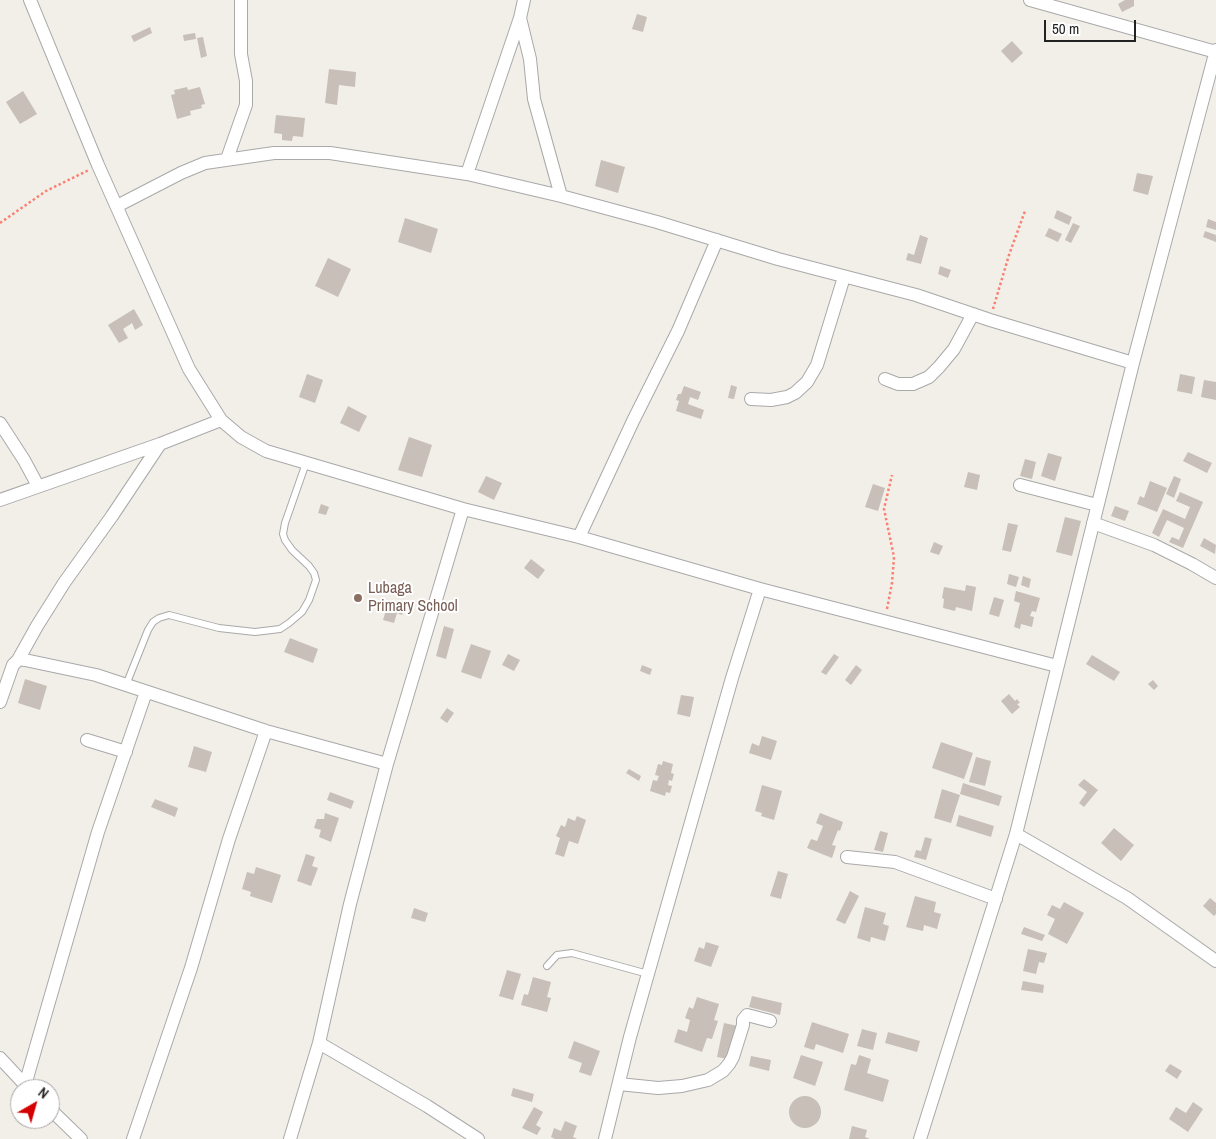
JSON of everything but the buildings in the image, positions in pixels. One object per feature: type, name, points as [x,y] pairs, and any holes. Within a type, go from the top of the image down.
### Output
[{"type":"street","points":[[30,0],[98,165],[189,369],[221,420],[242,437],[266,450],[463,509],[579,536],[760,589],[1057,666]]},
{"type":"street","points":[[227,159],[246,105],[246,81],[242,54],[241,0]]},
{"type":"street","points":[[467,174],[520,18],[524,0]]},
{"type":"street","points":[[920,1139],[1016,834],[1133,362],[1216,51],[1030,0]]},
{"type":"street","points":[[520,18],[530,59],[534,99],[561,196]]},
{"type":"street","points":[[117,206],[197,166],[227,159],[274,153],[330,153],[467,174],[561,196],[778,259],[916,295],[990,320],[1133,362]]},
{"type":"street","points":[[579,536],[678,331],[717,240]]},
{"type":"street","points":[[751,399],[771,400],[787,397],[808,382],[816,365],[844,276]]},
{"type":"street","points":[[885,380],[898,384],[913,384],[928,377],[954,349],[973,314]]},
{"type":"street","points":[[0,500],[160,444],[221,420]]},
{"type":"street","points":[[0,422],[38,486]]},
{"type":"street","points":[[0,702],[10,672],[37,626],[64,583],[160,444]]},
{"type":"street","points":[[1020,484],[1097,505]]},
{"type":"street","points":[[290,1139],[319,1043],[350,904],[387,764],[463,509]]},
{"type":"street","points":[[1094,523],[1154,545],[1216,578]]},
{"type":"street","points":[[605,1139],[648,974],[732,678],[760,589]]},
{"type":"street","points":[[18,660],[61,666],[96,675],[266,731],[387,764]]},
{"type":"street","points":[[29,1079],[98,832],[146,692]]},
{"type":"street","points":[[133,1139],[191,968],[229,839],[266,731]]},
{"type":"street","points":[[87,740],[126,752]]},
{"type":"street","points":[[1016,834],[1126,898],[1216,962]]},
{"type":"street","points":[[847,857],[896,862],[996,899]]},
{"type":"street","points":[[619,1084],[658,1088],[682,1086],[708,1080],[723,1071],[729,1064],[743,1025],[743,1020],[747,1015],[770,1021]]},
{"type":"street","points":[[319,1043],[427,1106],[478,1139]]},
{"type":"street","points":[[0,1058],[20,1079]]},
{"type":"street","points":[[60,1119],[81,1139]]},
{"type":"lane","points":[[126,685],[148,630],[153,622],[160,618],[169,615],[219,628],[255,632],[280,628],[302,612],[309,600],[316,580],[309,566],[292,550],[283,534],[306,462]]},
{"type":"lane","points":[[547,966],[557,954],[572,953],[648,974]]},
{"type":"path","points":[[0,223],[46,191],[98,165]]},
{"type":"path","points":[[990,320],[1009,255],[1025,211]]},
{"type":"path","points":[[885,621],[892,583],[894,557],[884,510],[892,475]]},
{"type":"place","name":"Lubaga Primary School","points":[[358,598]]}]
